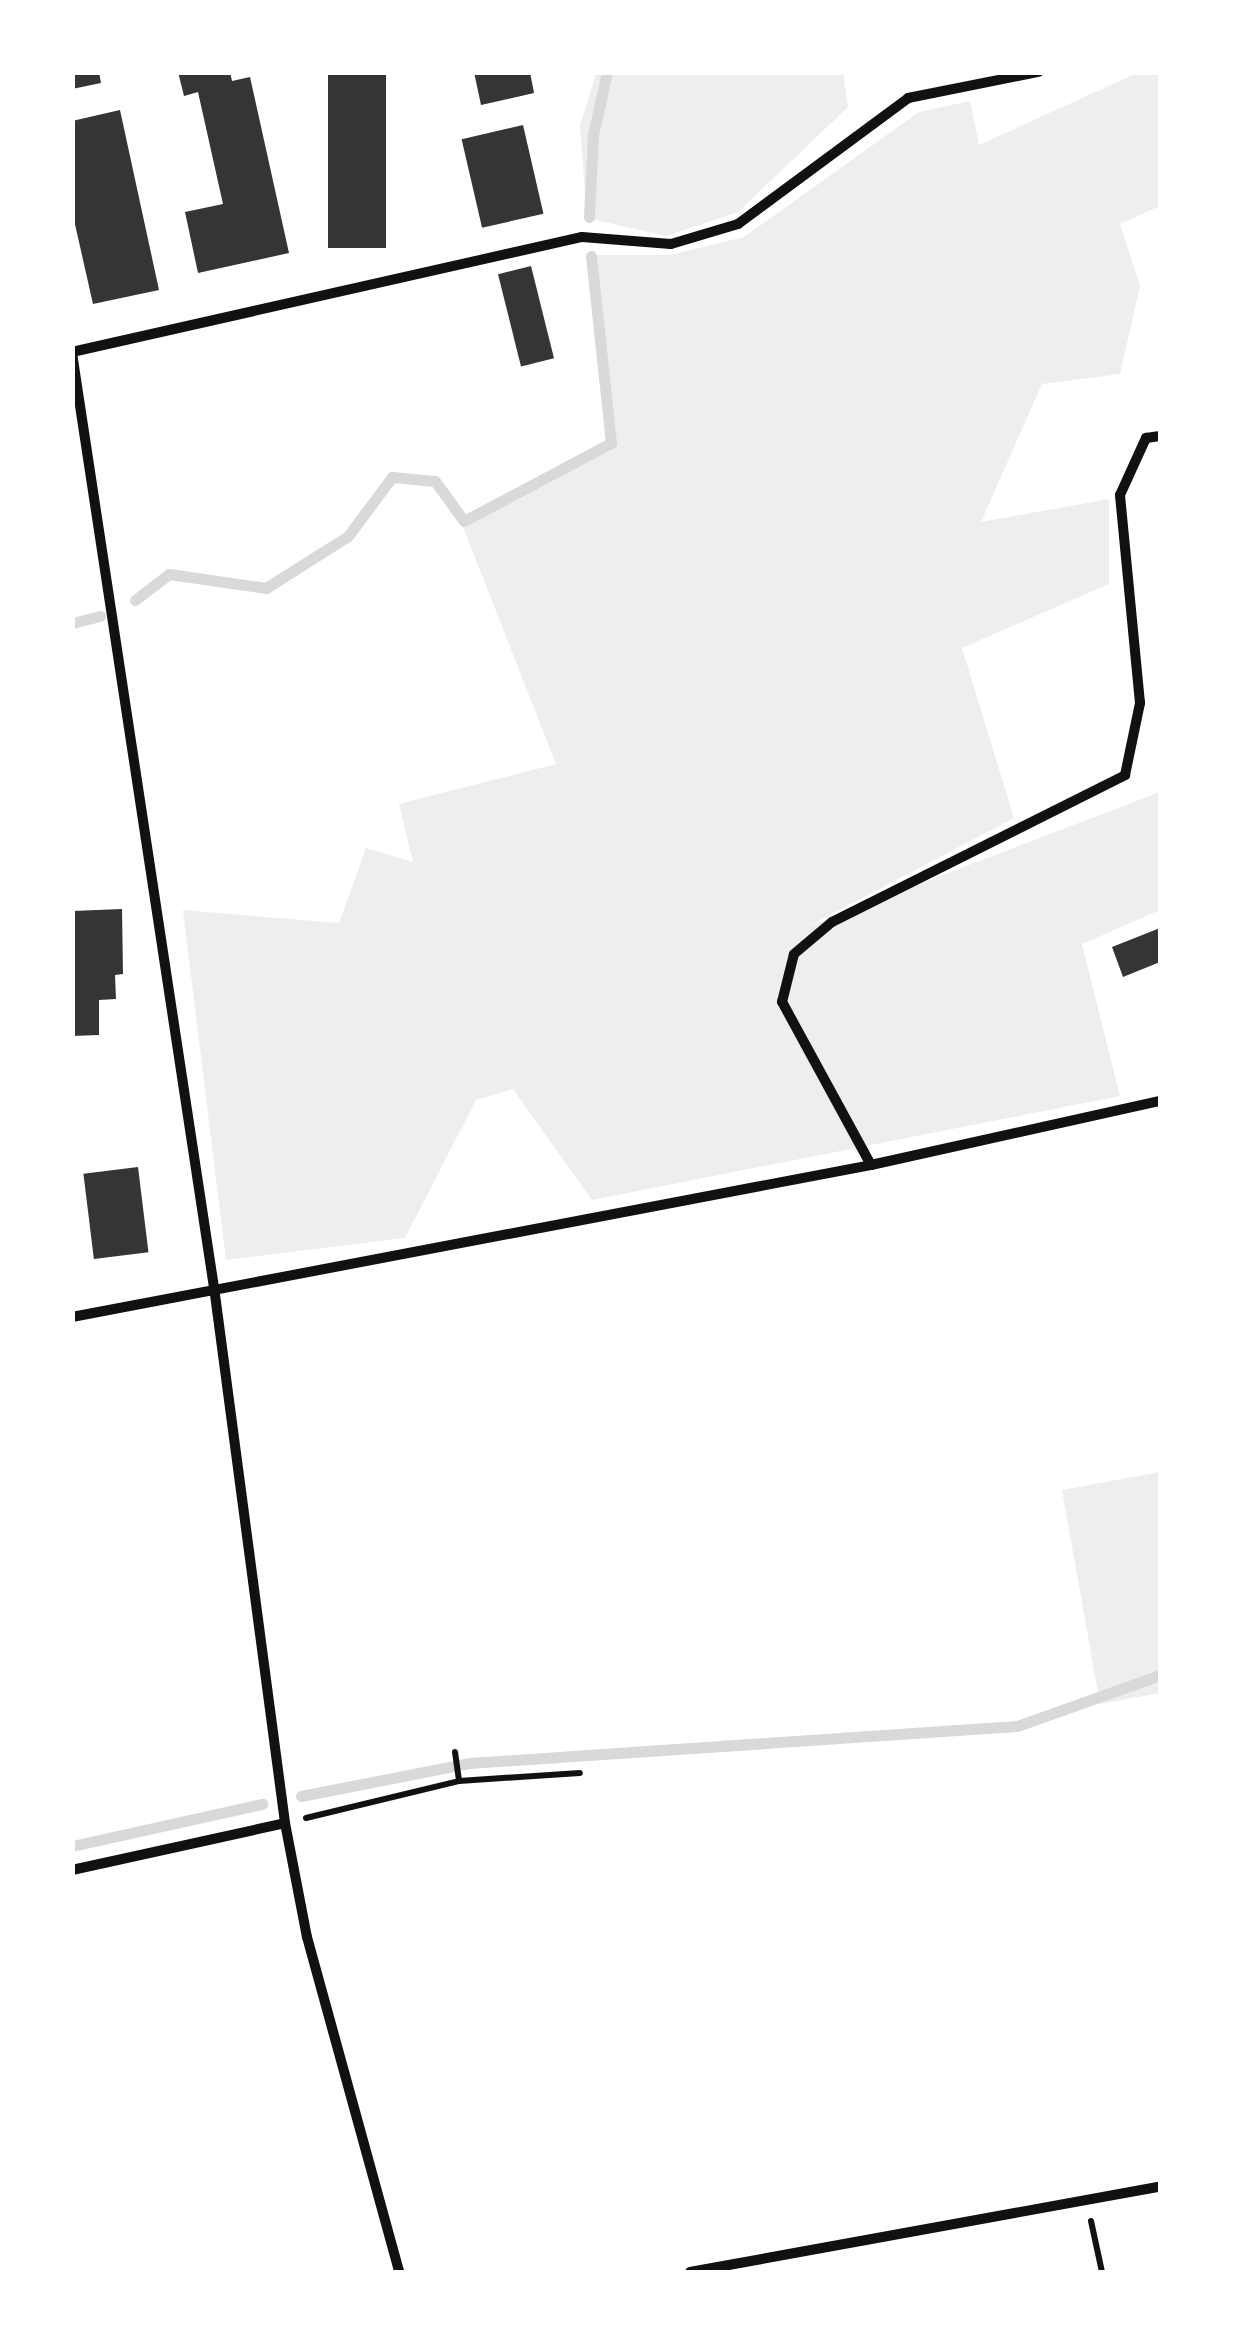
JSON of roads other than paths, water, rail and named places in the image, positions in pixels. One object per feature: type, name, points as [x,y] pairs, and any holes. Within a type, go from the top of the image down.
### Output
[{"type":"street","points":[[399,2272],[307,1937],[285,1824],[214,1288],[72,352],[582,236],[671,244],[738,224],[908,98],[1038,72]]},
{"type":"street","points":[[871,1166],[782,1002],[794,954],[832,922],[1125,774],[1140,703],[1120,495],[1146,438],[1160,436]]},
{"type":"street","points":[[72,1317],[871,1166],[1160,1101]]},
{"type":"street","points":[[72,1870],[285,1824]]},
{"type":"street","points":[[690,2272],[1160,2187]]},
{"type":"waterway","points":[[589,217],[593,135],[607,72]]},
{"type":"waterway","points":[[135,600],[169,574],[266,588],[348,536],[392,477],[435,481],[464,521],[611,443],[591,256]]},
{"type":"waterway","points":[[72,623],[100,616]]},
{"type":"waterway","points":[[301,1796],[469,1763],[1017,1726],[1160,1675]]},
{"type":"waterway","points":[[72,1846],[262,1804]]}]
